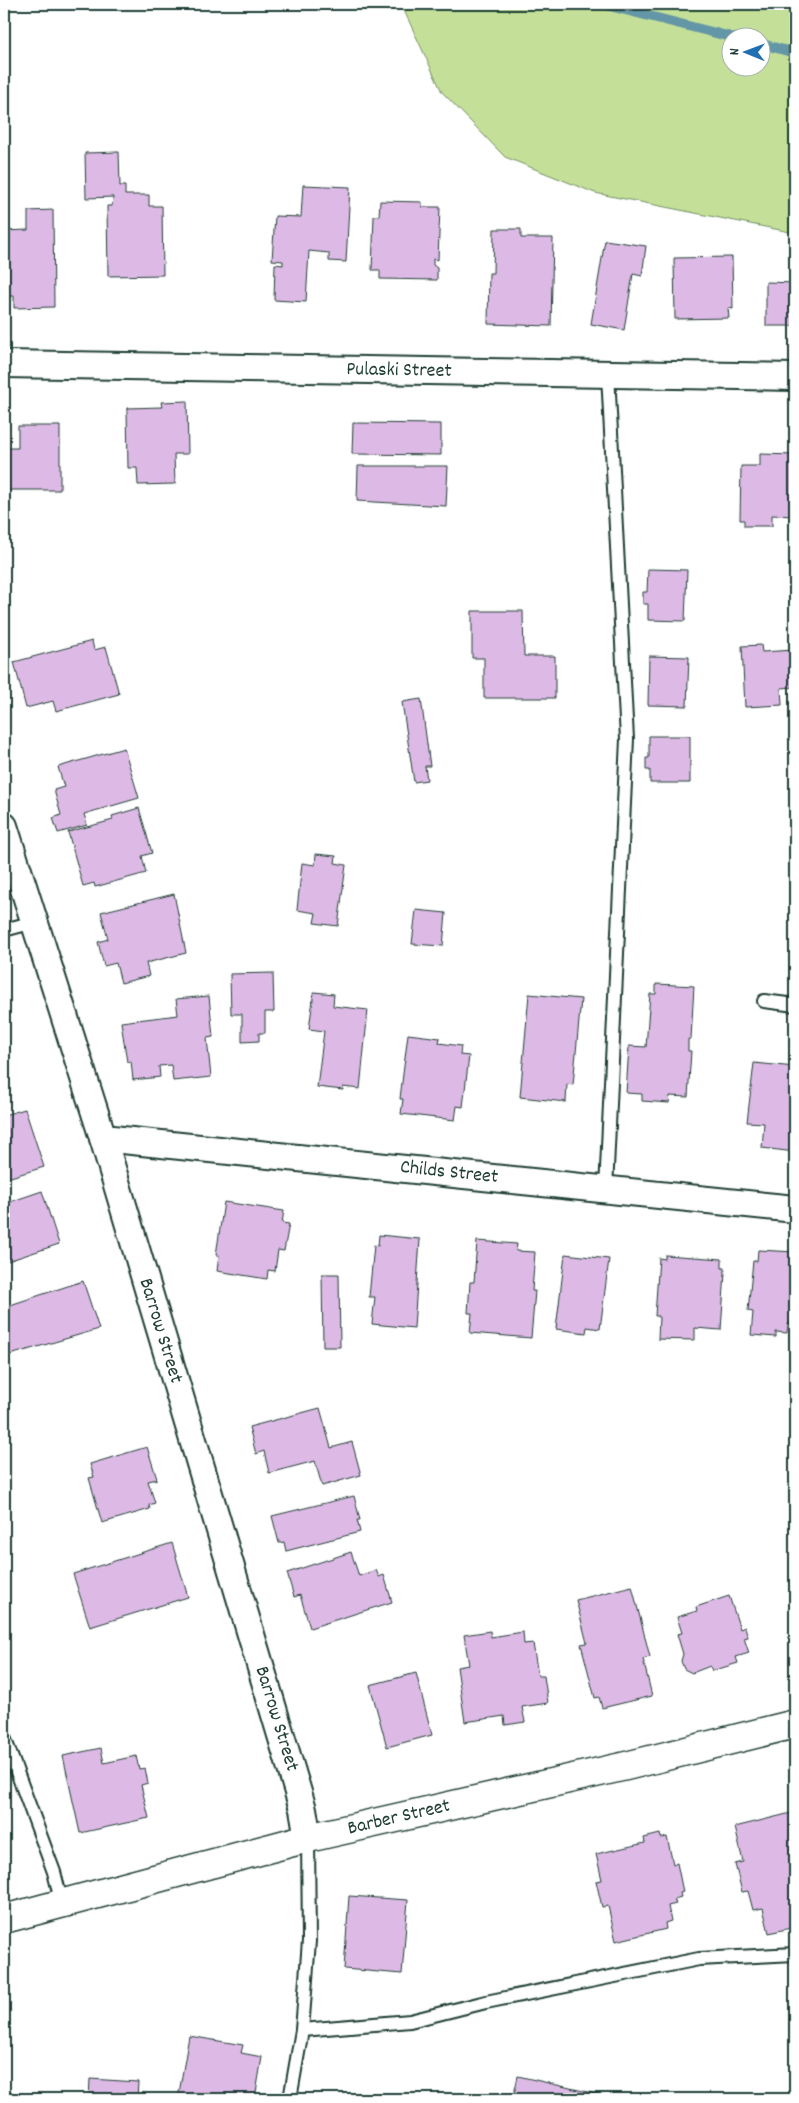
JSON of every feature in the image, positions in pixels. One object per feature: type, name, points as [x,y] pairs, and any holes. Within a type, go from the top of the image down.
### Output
[{"type":"street","name":"Pulaski Street","points":[[4,364],[795,377]]},
{"type":"street","name":"Barrow Street","points":[[4,826],[103,1138],[303,1809],[308,1838]]},
{"type":"street","name":"Childs Street","points":[[103,1138],[795,1209]]},
{"type":"street","name":"Barber Street","points":[[4,1919],[308,1838],[626,1766],[795,1724]]},
{"type":"lane","points":[[606,1190],[627,739],[608,374]]},
{"type":"lane","points":[[4,930],[34,922]]},
{"type":"lane","points":[[764,1001],[795,1005]]},
{"type":"lane","points":[[4,1737],[54,1872],[62,1904]]},
{"type":"lane","points":[[290,2099],[302,2030],[309,1942],[308,1838]]},
{"type":"lane","points":[[302,2030],[410,2021],[486,2002],[699,1959],[795,1954]]},
{"type":"green space","points":[[401,4],[795,4],[795,233],[595,193],[505,157],[442,92]]},
{"type":"building","points":[[119,152],[120,186],[125,186],[125,195],[149,195],[149,206],[162,206],[163,275],[108,276],[107,206],[112,206],[113,197],[86,198],[85,153]]},
{"type":"building","points":[[303,185],[350,187],[346,262],[329,261],[329,253],[309,251],[306,302],[274,300],[275,264],[283,265],[283,261],[272,260],[275,216],[301,217]]},
{"type":"building","points":[[380,201],[422,202],[422,207],[440,207],[438,260],[433,259],[433,265],[437,268],[437,280],[380,279],[380,270],[372,270],[374,216],[379,216]]},
{"type":"building","points":[[53,210],[54,307],[14,308],[14,296],[4,296],[4,231],[28,230],[28,211]]},
{"type":"building","points":[[494,229],[521,229],[521,238],[553,238],[551,326],[488,324],[489,273],[493,273]]},
{"type":"building","points":[[605,240],[646,246],[642,276],[633,274],[624,330],[591,324]]},
{"type":"building","points":[[732,257],[733,309],[728,308],[729,318],[675,319],[674,258]]},
{"type":"building","points":[[766,282],[795,283],[795,326],[766,326]]},
{"type":"building","points":[[187,401],[188,454],[174,454],[175,484],[138,485],[137,468],[128,468],[127,408],[162,407],[161,402]]},
{"type":"building","points":[[353,423],[441,424],[441,455],[352,454]]},
{"type":"building","points":[[18,426],[60,426],[60,490],[4,490],[4,448],[18,448]]},
{"type":"building","points":[[760,454],[795,455],[795,516],[772,515],[772,526],[744,526],[744,520],[740,520],[741,466],[760,466]]},
{"type":"building","points":[[358,466],[448,466],[446,506],[357,501]]},
{"type":"building","points":[[648,569],[687,570],[685,621],[648,620],[648,604],[643,604],[643,592],[647,592]]},
{"type":"building","points":[[472,611],[523,611],[524,656],[555,656],[555,698],[484,698],[484,658],[472,658]]},
{"type":"building","points":[[92,641],[94,650],[106,647],[119,694],[56,711],[53,701],[26,708],[14,662]]},
{"type":"building","points":[[761,645],[762,652],[795,650],[795,687],[781,688],[782,705],[745,707],[742,646]]},
{"type":"building","points":[[649,656],[689,657],[687,706],[648,705]]},
{"type":"building","points":[[421,699],[430,766],[425,766],[427,780],[414,782],[402,702]]},
{"type":"building","points":[[649,736],[690,736],[690,783],[650,783],[650,770],[646,770],[646,758],[649,758]]},
{"type":"building","points":[[124,748],[139,798],[84,814],[87,825],[58,833],[53,818],[61,815],[54,790],[64,787],[58,767]]},
{"type":"building","points":[[139,808],[152,853],[142,856],[146,873],[95,887],[94,883],[83,886],[68,832],[113,820],[112,816]]},
{"type":"building","points":[[316,854],[336,856],[335,863],[346,865],[338,926],[314,923],[316,913],[297,910],[302,863],[315,865]]},
{"type":"building","points":[[174,894],[186,953],[146,963],[149,976],[121,983],[116,963],[104,966],[98,942],[108,939],[101,912]]},
{"type":"building","points":[[416,910],[446,913],[443,946],[412,944]]},
{"type":"building","points":[[273,973],[274,1012],[265,1012],[265,1033],[259,1033],[259,1041],[242,1042],[242,1014],[231,1014],[230,974]]},
{"type":"building","points":[[656,984],[694,986],[691,1039],[688,1039],[688,1051],[691,1051],[688,1097],[670,1096],[669,1103],[642,1101],[642,1094],[626,1093],[629,1046],[646,1047],[650,994],[656,994]]},
{"type":"building","points":[[314,992],[334,994],[333,1006],[368,1010],[360,1089],[343,1087],[343,1090],[317,1087],[324,1031],[309,1029]]},
{"type":"building","points":[[529,994],[581,999],[573,1085],[567,1084],[566,1102],[520,1097]]},
{"type":"building","points":[[209,996],[213,1037],[207,1038],[211,1077],[173,1081],[171,1065],[159,1066],[160,1077],[133,1080],[131,1061],[127,1062],[121,1022],[178,1015],[176,999]]},
{"type":"building","points":[[408,1034],[440,1038],[439,1043],[461,1046],[460,1055],[469,1056],[463,1107],[457,1106],[455,1120],[401,1114],[403,1099],[400,1099]]},
{"type":"building","points":[[754,1063],[795,1067],[795,1152],[762,1148],[764,1123],[747,1122]]},
{"type":"building","points":[[25,1109],[44,1167],[4,1179],[4,1115]]},
{"type":"building","points":[[42,1191],[59,1244],[8,1261],[4,1247],[4,1204]]},
{"type":"building","points":[[224,1202],[284,1211],[282,1223],[289,1224],[284,1251],[278,1250],[275,1271],[268,1270],[267,1279],[217,1271],[219,1255],[216,1255]]},
{"type":"building","points":[[379,1235],[420,1239],[414,1328],[372,1324],[375,1297],[369,1297],[374,1245],[378,1246]]},
{"type":"building","points":[[477,1241],[517,1244],[516,1251],[535,1252],[532,1291],[535,1291],[531,1338],[470,1333],[472,1313],[468,1313],[470,1282],[474,1282]]},
{"type":"building","points":[[758,1250],[795,1252],[795,1324],[788,1324],[787,1333],[776,1332],[776,1337],[751,1335],[753,1312],[748,1311],[753,1261],[757,1261]]},
{"type":"building","points":[[565,1254],[609,1259],[600,1329],[587,1327],[586,1333],[556,1329]]},
{"type":"building","points":[[665,1255],[722,1259],[722,1268],[725,1268],[725,1273],[721,1330],[695,1328],[695,1340],[658,1339],[659,1316],[655,1316],[659,1258],[665,1259]]},
{"type":"building","points":[[322,1274],[339,1274],[340,1347],[323,1347]]},
{"type":"building","points":[[83,1281],[99,1329],[10,1355],[4,1339],[4,1307]]},
{"type":"building","points":[[320,1408],[331,1448],[352,1442],[361,1475],[322,1486],[315,1461],[269,1473],[264,1451],[256,1454],[249,1427]]},
{"type":"building","points":[[147,1447],[157,1479],[148,1481],[155,1503],[149,1505],[150,1509],[102,1523],[89,1478],[94,1477],[90,1464]]},
{"type":"building","points":[[354,1496],[360,1520],[357,1520],[360,1532],[286,1551],[284,1542],[279,1543],[272,1516]]},
{"type":"building","points":[[172,1543],[188,1597],[90,1627],[73,1574]]},
{"type":"building","points":[[351,1552],[359,1576],[376,1570],[379,1577],[384,1575],[392,1602],[310,1628],[300,1595],[294,1597],[287,1573]]},
{"type":"building","points":[[632,1586],[650,1657],[643,1659],[652,1696],[602,1708],[599,1697],[595,1698],[581,1644],[587,1643],[576,1600]]},
{"type":"building","points":[[729,1596],[740,1629],[745,1627],[748,1637],[744,1638],[749,1653],[736,1657],[738,1663],[712,1671],[710,1666],[692,1673],[684,1669],[681,1661],[683,1654],[677,1634],[682,1633],[677,1617],[697,1611],[696,1607]]},
{"type":"building","points":[[490,1631],[491,1637],[523,1632],[524,1644],[533,1643],[538,1676],[544,1676],[548,1703],[522,1707],[525,1722],[505,1725],[504,1716],[465,1722],[457,1667],[469,1665],[464,1635]]},
{"type":"building","points":[[416,1673],[432,1735],[387,1747],[370,1685]]},
{"type":"building","points":[[101,1748],[104,1763],[136,1756],[139,1769],[145,1768],[148,1783],[141,1785],[149,1818],[80,1833],[63,1756]]},
{"type":"building","points":[[795,1812],[795,1927],[769,1933],[763,1908],[753,1910],[748,1891],[742,1892],[735,1864],[743,1862],[735,1827]]},
{"type":"building","points":[[660,1834],[661,1838],[667,1837],[673,1864],[677,1863],[683,1892],[680,1893],[681,1897],[674,1899],[676,1904],[668,1906],[671,1921],[665,1923],[666,1929],[616,1941],[608,1906],[602,1907],[596,1881],[602,1880],[596,1854],[645,1843],[644,1838]]},
{"type":"building","points":[[349,1896],[408,1900],[402,1974],[344,1969]]},
{"type":"building","points":[[189,2036],[243,2045],[241,2053],[262,2057],[255,2099],[178,2099]]},
{"type":"building","points":[[518,2076],[618,2099],[513,2099]]},
{"type":"building","points":[[90,2079],[138,2082],[137,2099],[89,2099]]},
{"type":"waterway","points":[[602,4],[722,35]]},
{"type":"waterway","points":[[772,47],[795,53]]}]
